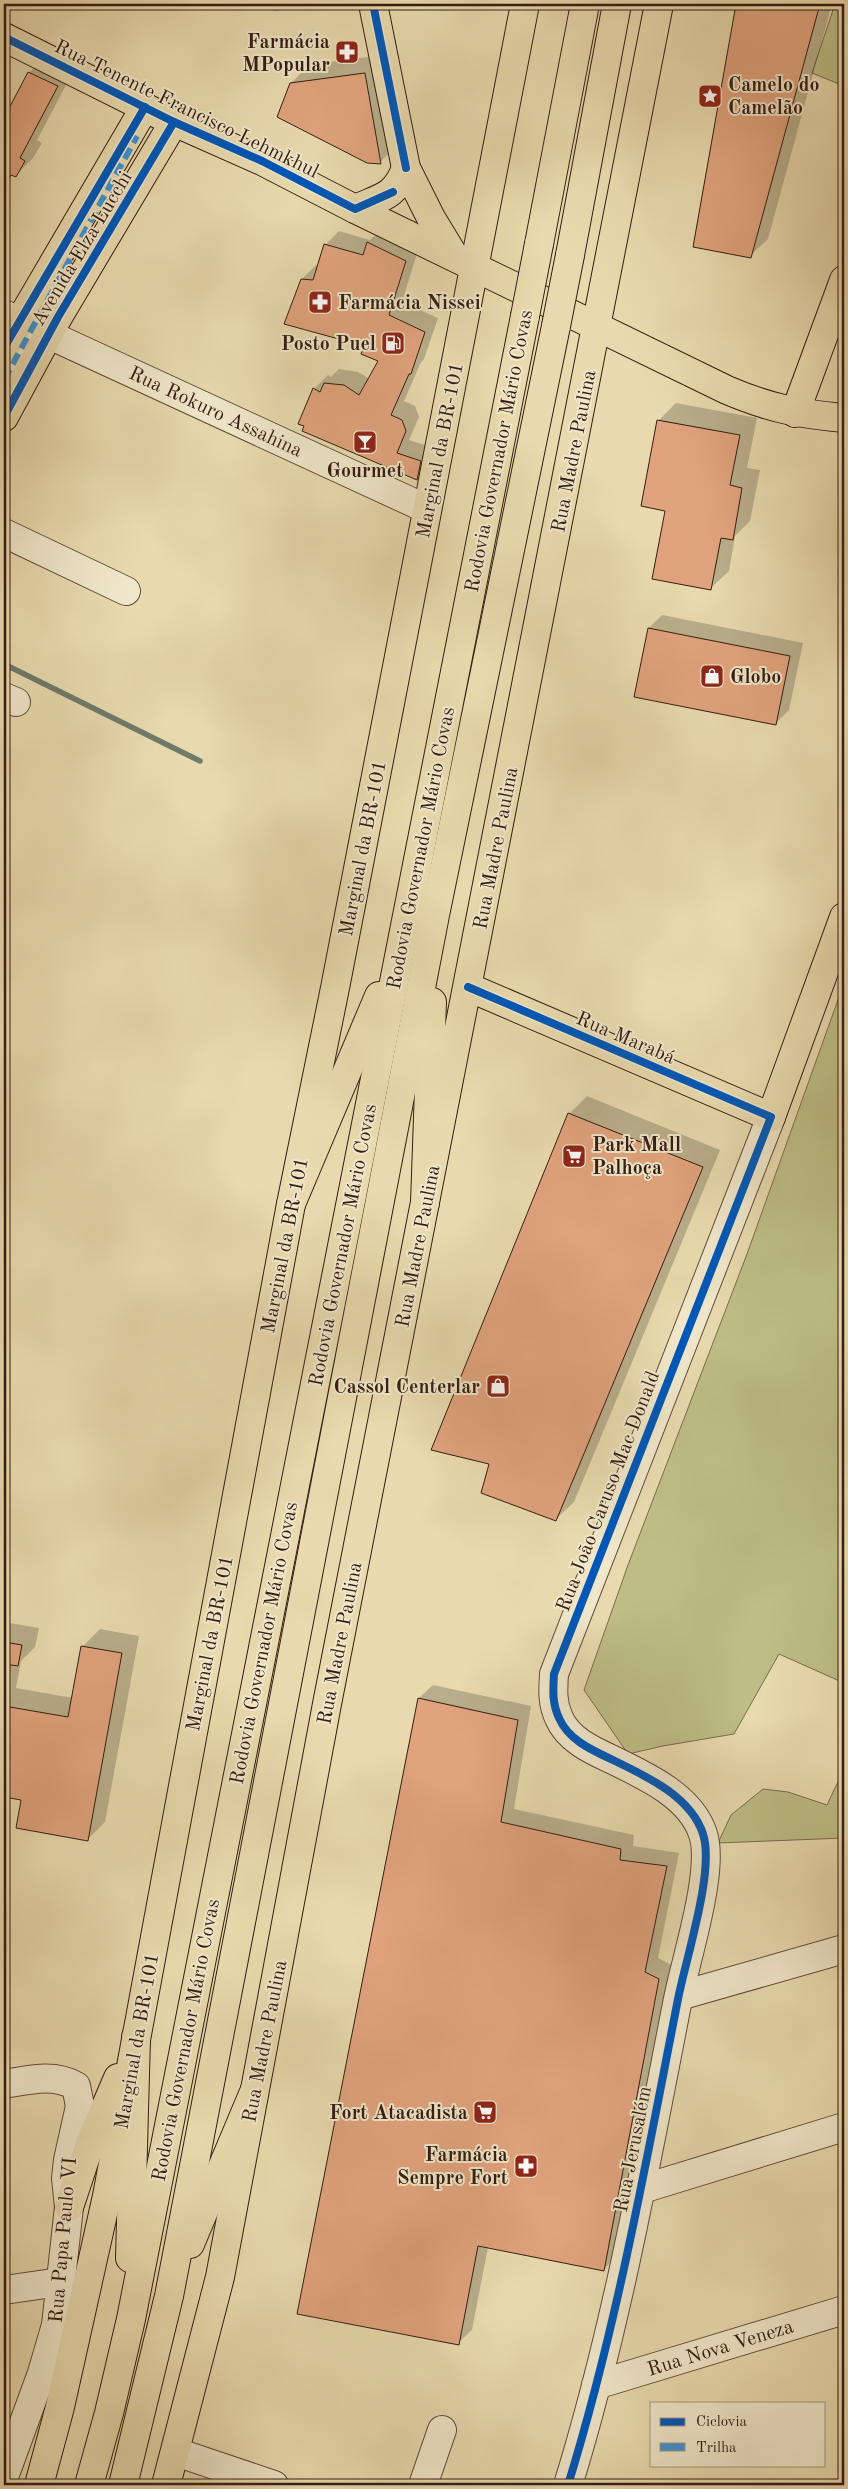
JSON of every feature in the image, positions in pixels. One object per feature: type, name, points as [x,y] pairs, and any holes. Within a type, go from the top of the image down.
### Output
[{"type":"main road","points":[[373,4],[406,168],[431,218],[464,261]]},
{"type":"main road","name":"Marginal da BR-101","points":[[39,2485],[60,2407],[98,2241],[291,1204],[466,309],[464,261],[525,4]]},
{"type":"main road","name":"Rodovia Governador Mário Covas","points":[[90,2485],[131,2319],[585,4]]},
{"type":"main road","name":"Rodovia Governador Mário Covas","points":[[123,2485],[169,2296],[435,915],[556,326],[617,4]]},
{"type":"main road","name":"Rua Madre Paulina","points":[[166,2485],[220,2277],[329,1694],[659,4]]},
{"type":"main road","name":"Rua Tenente Francisco Lehmkhul","points":[[4,37],[174,122],[262,161],[597,328],[758,403],[795,413],[844,418]]},
{"type":"main road","name":"Avenida Elza Lucchi","points":[[4,417],[26,324],[145,108]]},
{"type":"main road","name":"Avenida Elza Lucchi","points":[[4,348],[26,324],[174,122]]},
{"type":"main road","points":[[355,209],[393,192],[406,168]]},
{"type":"main road","points":[[795,413],[844,280]]},
{"type":"main road","points":[[466,309],[479,297],[496,289],[513,286]]},
{"type":"main road","points":[[425,1203],[435,915]]},
{"type":"main road","name":"Rua João Caruso Mac Donald","points":[[771,1117],[844,917]]},
{"type":"main road","points":[[291,1204],[401,944]]},
{"type":"main road","name":"Rua Marabá","points":[[468,987],[771,1117]]},
{"type":"main road","points":[[131,2319],[130,2218],[136,2037]]},
{"type":"main road","points":[[69,2206],[91,2141],[136,2037]]},
{"type":"main road","points":[[169,2296],[254,2092]]},
{"type":"street","points":[[4,380],[26,324],[137,136]]},
{"type":"street","name":"Rua Rokuro Assahina","points":[[26,324],[427,509]]},
{"type":"street","points":[[4,532],[126,591]]},
{"type":"street","name":"Rua João Caruso Mac Donald","points":[[697,1818],[681,1801],[667,1791],[627,1767],[584,1746],[569,1733],[559,1719],[552,1698],[554,1674],[771,1117]]},
{"type":"street","name":"Rua Jerusalém","points":[[568,2485],[596,2385],[642,2188],[679,1996],[705,1879],[708,1855],[704,1836],[697,1818]]},
{"type":"street","points":[[679,1996],[844,1949]]},
{"type":"street","name":"Rua Papa Paulo VI","points":[[4,2084],[43,2078],[64,2080],[76,2086],[80,2106],[66,2178],[69,2206],[56,2324],[44,2365],[4,2476]]},
{"type":"street","points":[[642,2188],[844,2127]]},
{"type":"street","points":[[4,2290],[60,2282]]},
{"type":"street","name":"Rua Nova Veneza","points":[[596,2385],[844,2310]]},
{"type":"street","points":[[423,2485],[442,2430]]},
{"type":"street","points":[[176,2452],[225,2477],[274,2485]]},
{"type":"green space","points":[[835,4],[844,4],[844,86],[812,73]]},
{"type":"green space","points":[[844,983],[844,1683],[779,1654],[734,1734],[628,1754],[584,1690],[628,1565],[747,1254]]},
{"type":"green space","points":[[844,1769],[844,1838],[718,1843],[731,1815],[763,1789],[788,1792],[827,1805]]},
{"type":"building","points":[[736,4],[820,4],[751,258],[693,247]]},
{"type":"building","points":[[28,72],[58,86],[20,158],[25,161],[16,177],[11,175],[4,189],[4,118]]},
{"type":"building","points":[[365,73],[381,164],[367,163],[277,117],[290,83]]},
{"type":"building","points":[[367,242],[406,261],[389,315],[425,332],[411,374],[409,374],[391,415],[402,420],[406,431],[397,453],[421,461],[417,480],[302,431],[304,426],[298,424],[313,388],[320,392],[324,383],[344,385],[359,395],[378,361],[361,354],[364,346],[284,324],[301,279],[313,280],[324,244],[363,255]]},
{"type":"building","points":[[657,420],[740,435],[730,485],[742,488],[733,540],[721,538],[711,590],[652,579],[665,511],[641,506]]},
{"type":"building","name":"Globo","points":[[648,628],[790,656],[776,725],[634,697]]},
{"type":"building","points":[[568,1113],[703,1167],[556,1521],[481,1493],[489,1464],[431,1450]]},
{"type":"building","points":[[4,1642],[22,1645],[18,1666],[4,1664]]},
{"type":"building","points":[[81,1646],[122,1653],[88,1841],[16,1828],[21,1800],[4,1797],[4,1706],[68,1717]]},
{"type":"building","name":"Fort Atacadista","points":[[418,1698],[518,1720],[501,1822],[621,1849],[620,1860],[667,1866],[645,1972],[659,1979],[604,2271],[478,2246],[459,2345],[297,2314]]},
{"type":"waterway","points":[[4,664],[200,761]]},
{"type":"marked path","points":[[4,380],[137,136]]},
{"type":"cycle path","points":[[373,4],[406,168]]},
{"type":"cycle path","points":[[4,37],[174,122],[262,161],[355,209],[393,192]]},
{"type":"cycle path","points":[[4,348],[145,107]]},
{"type":"cycle path","points":[[4,417],[58,317],[174,122]]},
{"type":"cycle path","points":[[468,987],[771,1117],[554,1674],[553,1691],[555,1707],[563,1726],[569,1733],[583,1744],[654,1781],[679,1799],[697,1821],[703,1834],[706,1850],[698,1915],[678,1999],[616,2304],[568,2485]]},
{"type":"place","name":"Farmácia MPopular","points":[[347,52]]},
{"type":"place","name":"Camelo do Camelão","points":[[710,96]]},
{"type":"place","name":"Farmácia Nissei","points":[[320,302]]},
{"type":"place","name":"Posto Puel","points":[[393,343]]},
{"type":"place","name":"Gourmet","points":[[365,442]]},
{"type":"place","name":"Globo","points":[[712,676]]},
{"type":"place","name":"Park Mall Palhoça","points":[[574,1156]]},
{"type":"place","name":"Cassol Centerlar","points":[[498,1386]]},
{"type":"place","name":"Fort Atacadista","points":[[485,2112]]},
{"type":"place","name":"Farmácia Sempre Fort","points":[[526,2166]]}]
